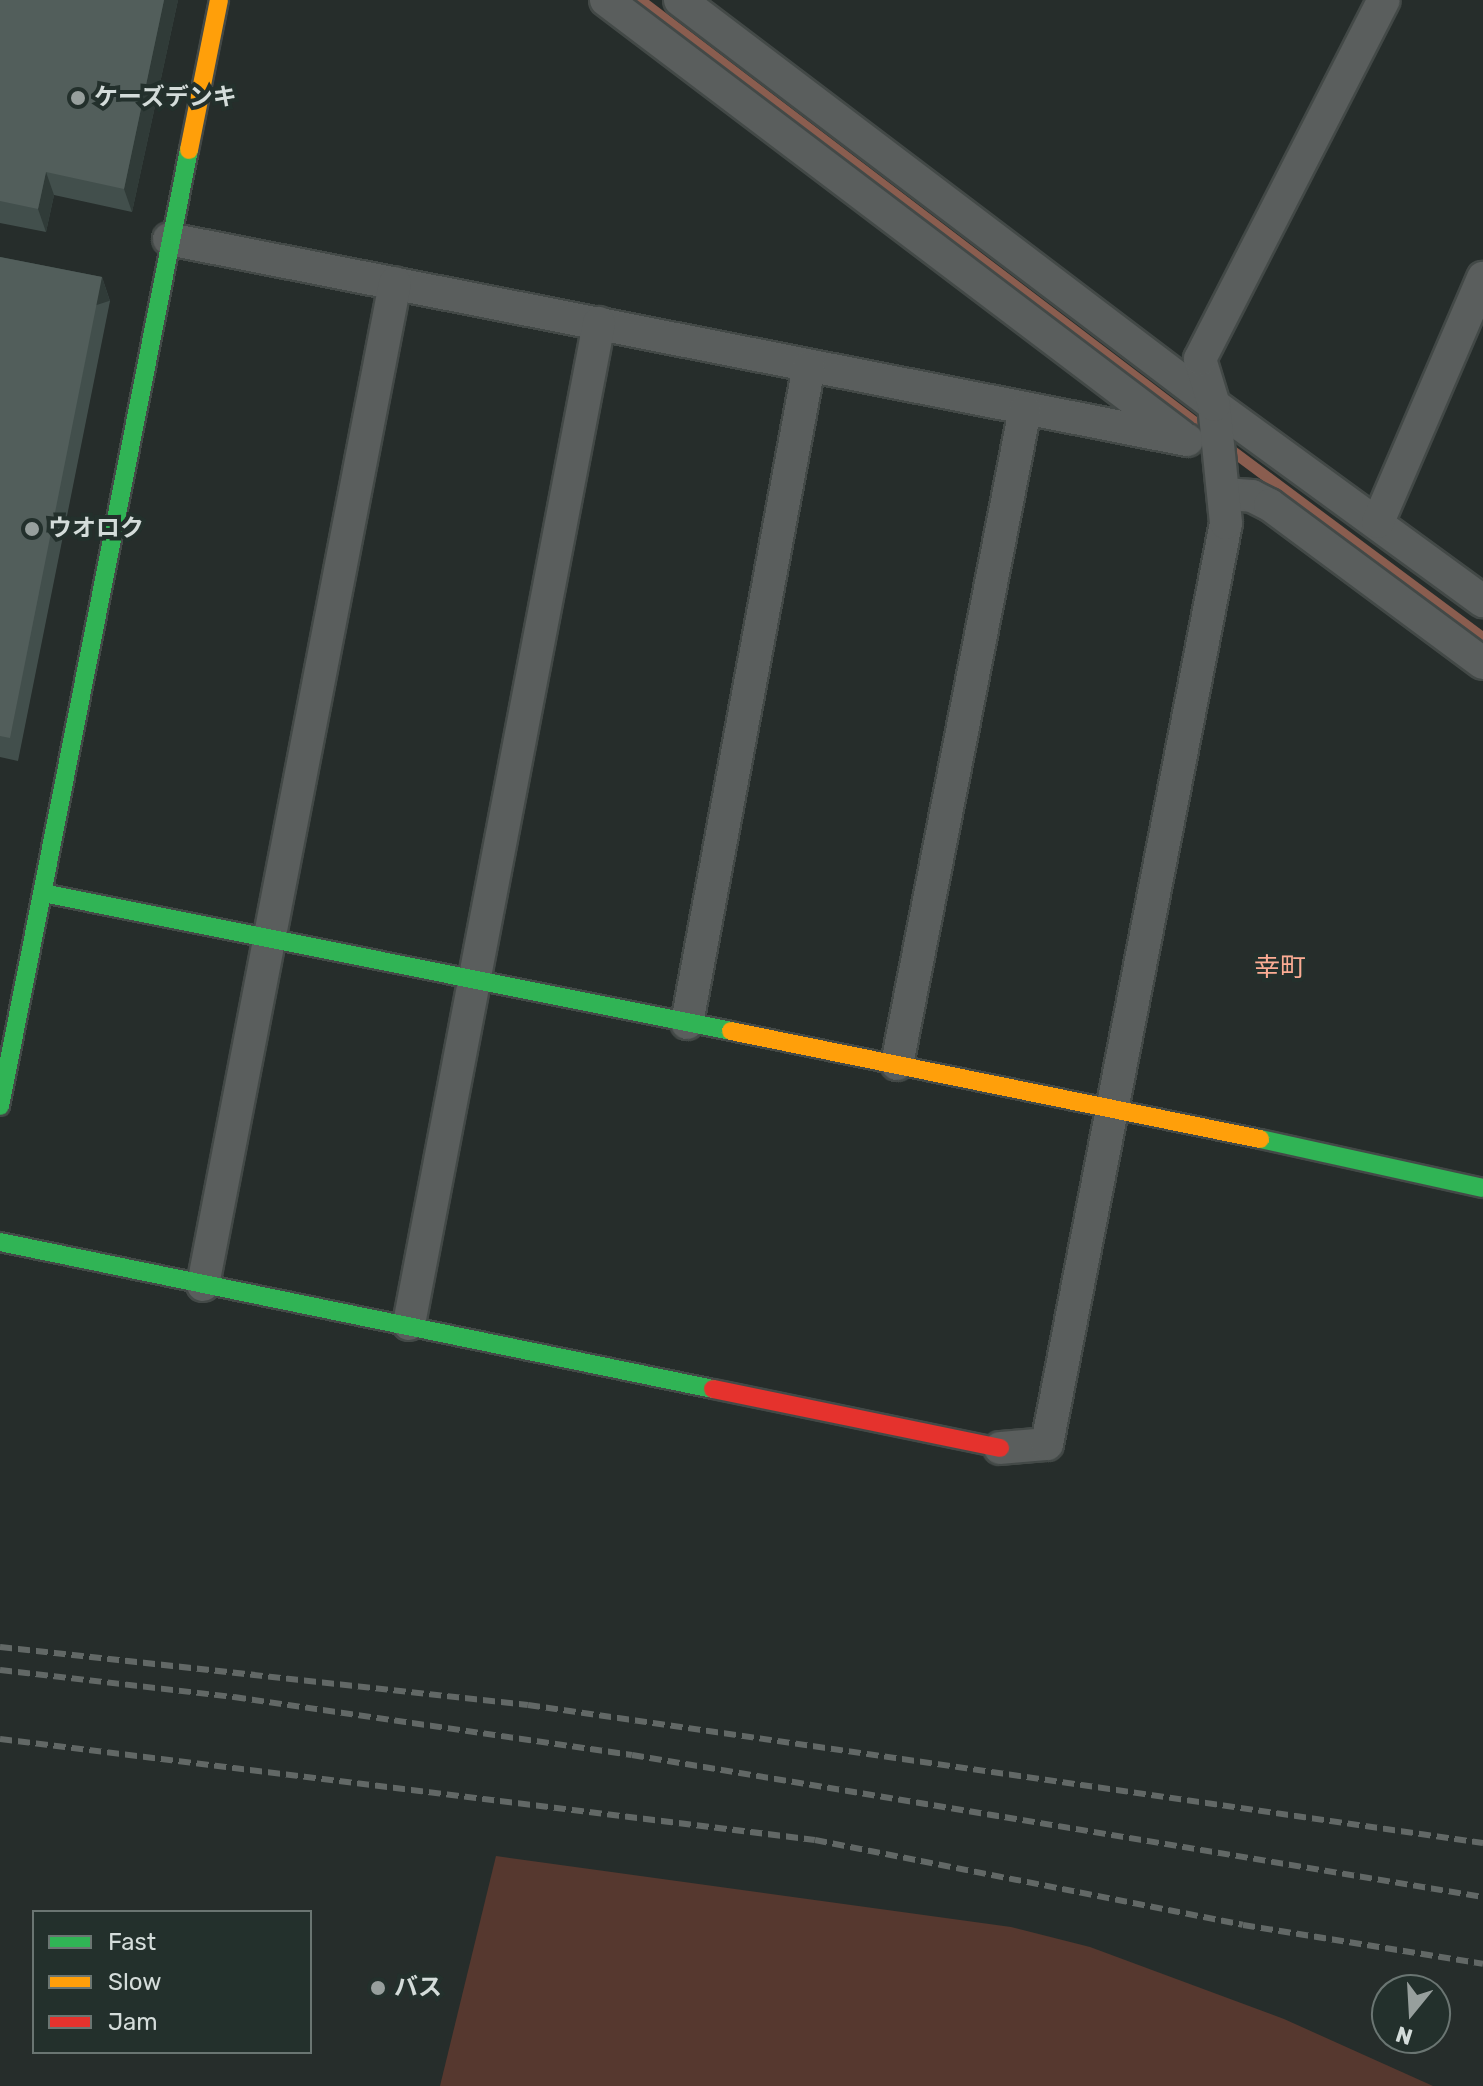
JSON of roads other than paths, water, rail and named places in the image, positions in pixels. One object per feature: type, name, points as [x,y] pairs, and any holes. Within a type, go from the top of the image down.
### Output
[{"type":"street","points":[[0,1106],[169,239],[219,0]]},
{"type":"street","points":[[606,0],[1187,440],[1252,496],[1270,505],[1483,663]]},
{"type":"street","points":[[680,0],[1214,408],[1378,522],[1483,601]]},
{"type":"street","points":[[0,1242],[1000,1448],[1047,1444],[1116,1108],[1226,523],[1214,408],[1200,359],[1384,0]]},
{"type":"street","points":[[169,239],[1187,440]]},
{"type":"street","points":[[1378,522],[1483,278]]},
{"type":"street","points":[[203,1285],[266,937],[395,283]]},
{"type":"street","points":[[409,1324],[478,980],[599,323]]},
{"type":"street","points":[[687,1023],[809,366]]},
{"type":"street","points":[[897,1064],[1025,410]]},
{"type":"street","points":[[43,893],[1116,1108],[1483,1188]]},
{"type":"waterway","points":[[640,0],[1209,433]]},
{"type":"waterway","points":[[1223,444],[1483,638]]},
{"type":"railway","points":[[0,1647],[528,1705],[1483,1843]]},
{"type":"railway","points":[[0,1670],[234,1697],[632,1755],[1483,1897]]},
{"type":"railway","points":[[0,1739],[815,1840],[1243,1925],[1483,1964]]},
{"type":"place","name":"ケーズデンキ","points":[[78,98]]},
{"type":"place","name":"ウオロク","points":[[32,529]]},
{"type":"place","name":"バス","points":[[378,1988]]},
{"type":"district","name":"幸町","points":[[1280,968]]}]
